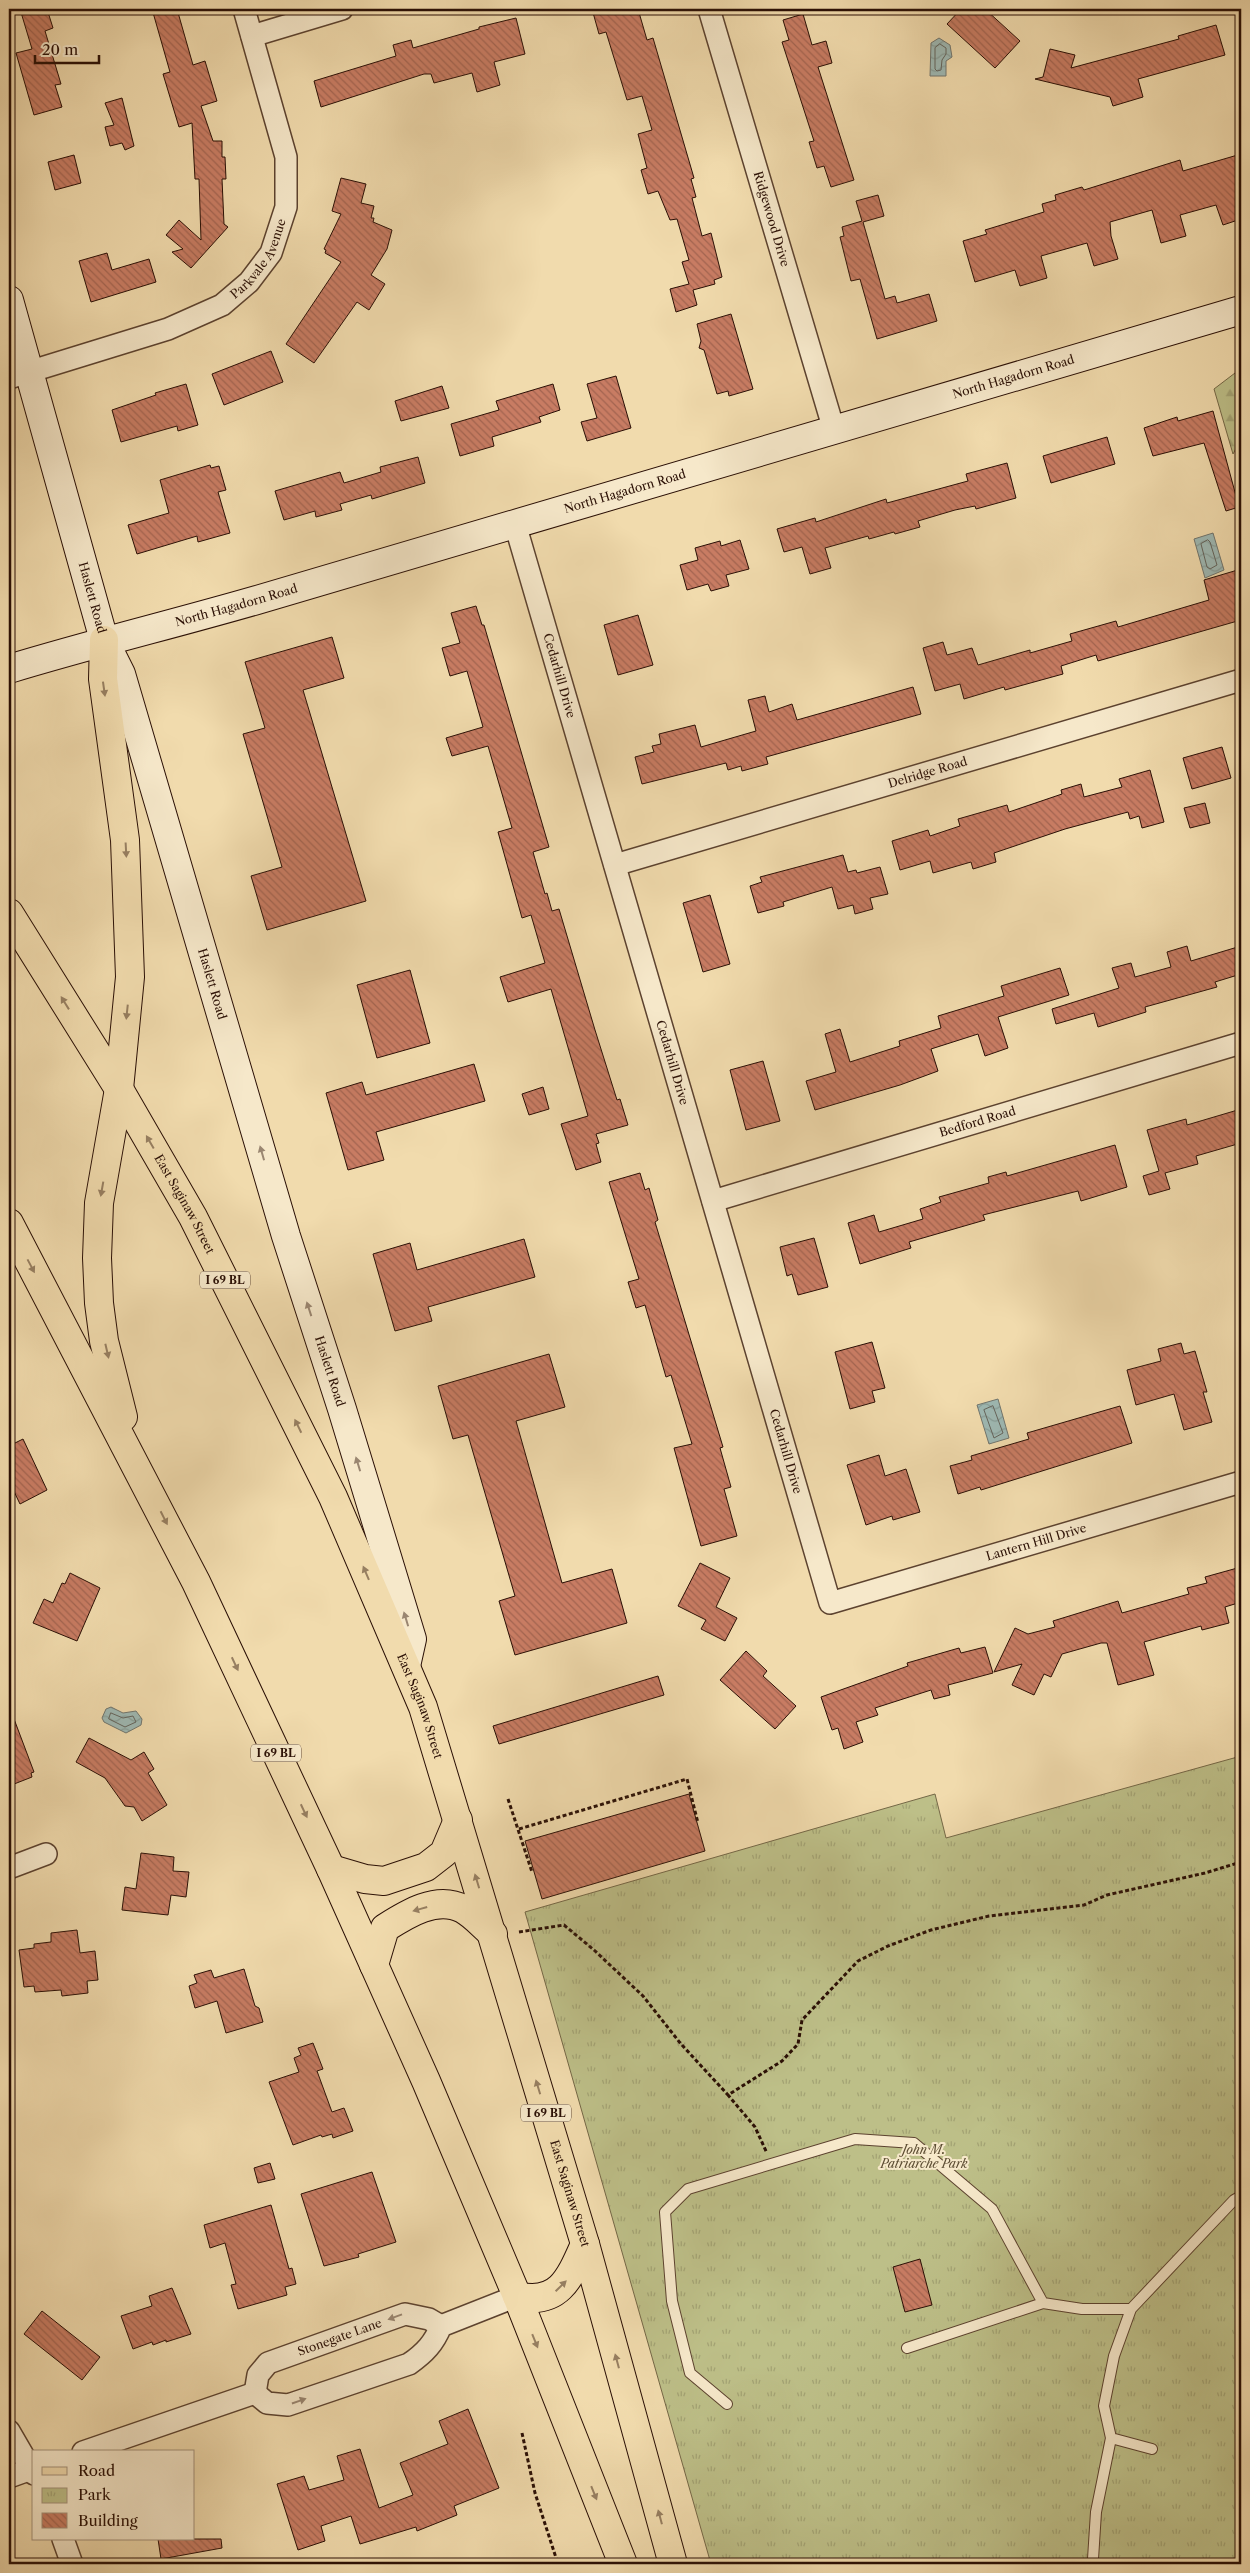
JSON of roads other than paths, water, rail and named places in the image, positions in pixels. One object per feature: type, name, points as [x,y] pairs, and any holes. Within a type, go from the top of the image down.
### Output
[{"type":"main road","name":"Haslett Road","points":[[9,300],[19,375],[104,640],[121,674],[286,1236],[342,1408],[412,1639],[406,1666]]},
{"type":"main road","name":"North Hagadorn Road","points":[[9,669],[104,640],[158,628],[515,524],[1241,310]]},
{"type":"main road","points":[[104,640],[102,679],[122,805],[128,886],[130,977],[119,1089],[100,1203],[97,1258],[99,1303],[104,1341],[120,1408],[147,1485]]},
{"type":"main road","name":"East Saginaw Street","points":[[9,913],[119,1089],[193,1217],[333,1497],[423,1707],[585,2244],[673,2564]]},
{"type":"main road","name":"I 69 BL","points":[[9,1223],[196,1582],[331,1869],[426,2081],[517,2296],[623,2564]]},
{"type":"main road","points":[[331,1869],[365,1880],[384,1881],[426,1867],[444,1852],[458,1820]]},
{"type":"main road","points":[[374,1965],[385,1928],[409,1912],[440,1903],[463,1909],[492,1934]]},
{"type":"main road","points":[[517,2296],[534,2300],[551,2295],[564,2284],[574,2269],[585,2244]]},
{"type":"street","name":"Parkvale Avenue","points":[[19,375],[168,329],[222,305],[248,282],[270,253],[286,207],[286,157],[244,9]]},
{"type":"street","points":[[252,36],[342,9]]},
{"type":"street","name":"Ridgewood Drive","points":[[709,9],[834,430]]},
{"type":"street","name":"Cedarhill Drive","points":[[515,524],[830,1603]]},
{"type":"street","name":"Delridge Road","points":[[615,865],[1241,680]]},
{"type":"street","name":"Bedford Road","points":[[713,1201],[1241,1043]]},
{"type":"street","name":"Lantern Hill Drive","points":[[830,1603],[1241,1482]]},
{"type":"street","points":[[9,1868],[46,1854]]},
{"type":"street","points":[[89,2450],[255,2393],[267,2403],[288,2405],[409,2364],[424,2354],[435,2340],[441,2326],[517,2296]]},
{"type":"street","name":"Stonegate Lane","points":[[255,2393],[258,2375],[268,2363],[405,2314],[429,2319],[441,2326]]},
{"type":"street","points":[[9,2431],[32,2468]]},
{"type":"street","points":[[9,2477],[32,2470]]},
{"type":"street","points":[[63,2540],[72,2564]]},
{"type":"lane","points":[[727,2404],[690,2373],[672,2301],[665,2212],[688,2189],[855,2139],[914,2143],[992,2210],[1043,2303]]},
{"type":"lane","points":[[1093,2559],[1096,2512],[1111,2438],[1104,2406],[1114,2356],[1130,2309],[1234,2200],[1241,2196]]},
{"type":"lane","points":[[907,2348],[1043,2303],[1082,2309],[1130,2309]]},
{"type":"lane","points":[[1111,2438],[1152,2449]]},
{"type":"water","points":[[939,38],[950,45],[952,57],[946,61],[946,76],[930,76],[931,43]]},
{"type":"water","points":[[1213,533],[1224,570],[1205,578],[1194,539]]},
{"type":"water","points":[[998,1399],[1009,1438],[989,1444],[977,1405]]},
{"type":"water","points":[[111,1707],[123,1713],[136,1711],[142,1719],[141,1725],[126,1733],[104,1722],[102,1718],[106,1709]]},
{"type":"park label","name":"John M. Patriarche Park","points":[[924,2157]]}]
